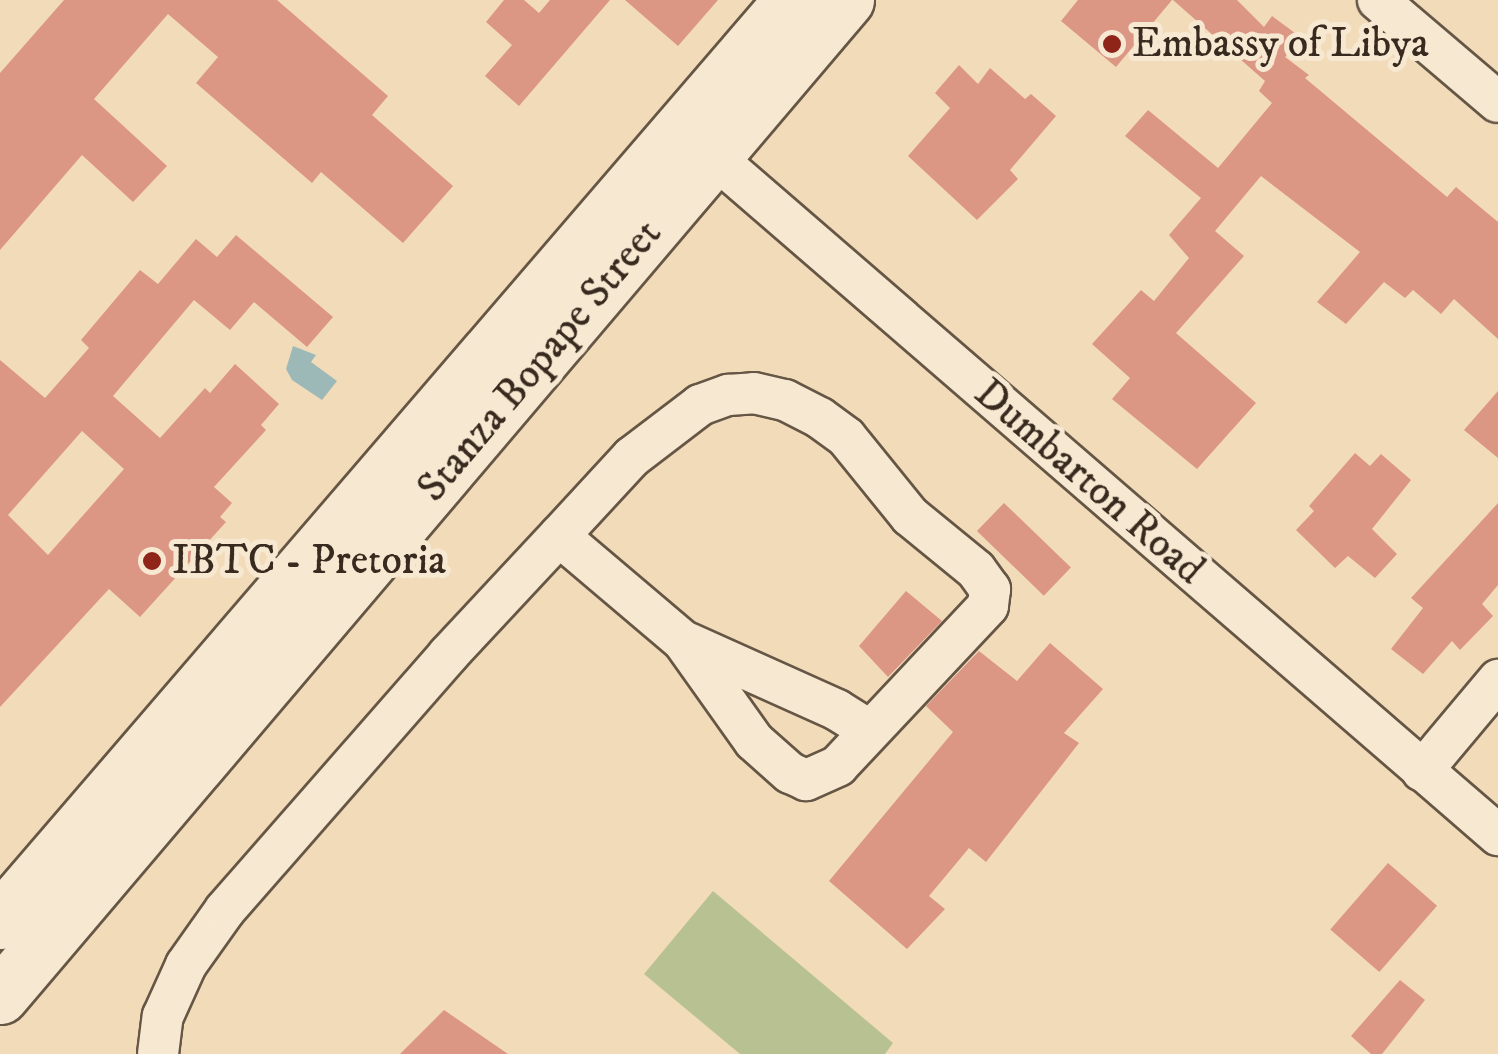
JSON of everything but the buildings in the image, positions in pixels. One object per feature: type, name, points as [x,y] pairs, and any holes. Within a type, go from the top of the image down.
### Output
[{"type":"main road","name":"Stanza Bopape Street","points":[[697,142],[792,0]]},
{"type":"main road","name":"Stanza Bopape Street","points":[[0,996],[10,928],[697,142],[846,0]]},
{"type":"street","points":[[1378,0],[1498,102]]},
{"type":"street","name":"Dumbarton Road","points":[[697,142],[1498,835]]},
{"type":"street","points":[[158,1054],[163,1016],[186,965],[225,910],[558,536],[632,457],[700,405],[728,394],[754,394],[786,400],[820,418],[846,437],[888,493],[944,539],[990,589],[988,606],[838,766],[806,780],[790,774],[754,741],[684,641],[558,536]]},
{"type":"street","points":[[684,641],[837,710],[869,730]]},
{"type":"street","points":[[1422,771],[1498,680]]},
{"type":"green space","points":[[713,891],[893,1043],[885,1054],[740,1054],[644,974]]},
{"type":"water","points":[[293,346],[316,355],[311,362],[337,381],[322,400],[292,380],[286,369]]},
{"type":"place","name":"Embassy of Libya","points":[[1112,44]]},
{"type":"place","name":"IBTC - Pretoria","points":[[152,561]]}]
